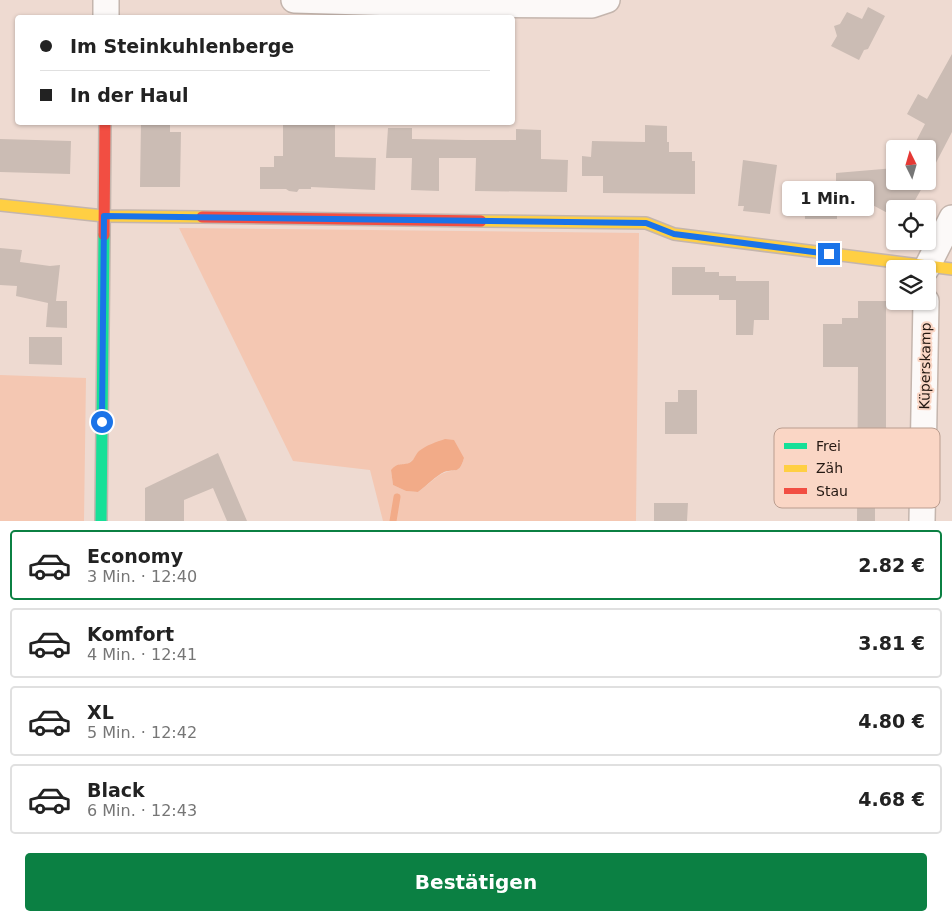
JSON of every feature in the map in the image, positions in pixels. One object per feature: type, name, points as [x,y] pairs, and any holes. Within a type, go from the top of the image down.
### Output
[{"type":"street","points":[[106,0],[106,15]]},
{"type":"street","points":[[294,0],[414,4],[592,4],[607,0]]},
{"type":"street","points":[[101,521],[105,125]]},
{"type":"street","points":[[0,204],[104,216],[646,223],[674,234],[886,263]]},
{"type":"street","points":[[930,260],[952,218]]},
{"type":"street","points":[[936,268],[952,269]]},
{"type":"street","name":"Küperskamp","points":[[924,428],[926,310]]},
{"type":"street","name":"Küperskamp","points":[[922,508],[922,521]]},
{"type":"shaded area","points":[[179,228],[639,233],[636,521],[383,521],[370,470],[293,461]],"holes":[[[415,458],[464,458],[459,469],[442,474],[418,492],[406,491],[393,485],[391,470],[409,463]]]},
{"type":"shaded area","points":[[0,375],[86,378],[84,521],[0,521]]},
{"type":"shaded area","points":[[445,439],[454,440],[464,458],[459,469],[444,472],[418,492],[406,491],[393,485],[391,470],[393,468],[397,465],[411,462],[422,449]]},
{"type":"building","points":[[868,7],[885,16],[868,49],[864,50],[859,60],[831,46],[837,36],[834,26],[840,24],[847,12],[862,19]]},
{"type":"building","points":[[952,54],[952,132],[936,163],[936,140],[917,140],[925,124],[907,114],[918,94],[927,99]]},
{"type":"building","points":[[141,125],[170,125],[170,132],[181,132],[180,187],[140,187]]},
{"type":"building","points":[[283,125],[335,125],[335,157],[376,158],[375,190],[311,187],[311,189],[299,189],[297,192],[286,189],[260,189],[260,167],[274,167],[274,156],[283,156]]},
{"type":"building","points":[[645,125],[667,126],[669,152],[692,152],[692,161],[695,161],[695,194],[603,193],[603,176],[582,176],[582,156],[591,157],[592,141],[645,142]]},
{"type":"building","points":[[388,128],[412,128],[412,139],[466,140],[516,140],[516,129],[541,130],[541,159],[568,160],[567,192],[475,191],[476,158],[439,158],[439,191],[411,190],[412,158],[386,158]]},
{"type":"building","points":[[0,139],[71,141],[70,174],[0,172]]},
{"type":"building","points":[[743,160],[777,165],[770,214],[743,211],[744,206],[738,206]]},
{"type":"building","points":[[886,169],[886,190],[921,190],[915,200],[886,200],[886,212],[867,202],[837,202],[837,219],[805,219],[804,187],[836,187],[836,173]]},
{"type":"building","points":[[0,248],[22,250],[20,262],[50,266],[60,265],[56,301],[67,301],[67,328],[46,327],[48,303],[16,296],[17,286],[0,285]]},
{"type":"building","points":[[672,267],[705,267],[705,272],[719,272],[719,276],[736,276],[736,281],[769,281],[769,320],[754,320],[753,335],[736,335],[736,300],[719,300],[719,295],[672,295]]},
{"type":"building","points":[[858,301],[886,301],[886,428],[858,428],[858,367],[823,367],[823,324],[842,324],[842,318],[858,318]]},
{"type":"building","points":[[29,337],[62,337],[62,365],[29,364]]},
{"type":"building","points":[[678,390],[697,390],[697,434],[665,434],[665,402],[678,402]]},
{"type":"building","points":[[218,453],[247,521],[227,521],[213,488],[184,500],[184,521],[145,521],[145,488]]},
{"type":"building","points":[[654,503],[688,503],[687,521],[654,521]]},
{"type":"building","points":[[857,508],[875,508],[875,521],[857,521]]},
{"type":"waterway","points":[[393,521],[397,497]]},
{"type":"traffic: fast","points":[[101,521],[104,235]]},
{"type":"traffic: slow","points":[[0,205],[104,216],[202,217]]},
{"type":"traffic: slow","points":[[481,221],[646,223],[674,234],[952,269]]},
{"type":"traffic: jam","points":[[104,235],[105,125]]},
{"type":"traffic: jam","points":[[202,217],[481,221]]},
{"type":"route","points":[[102,422],[104,216],[646,223],[674,234],[829,254]]}]
